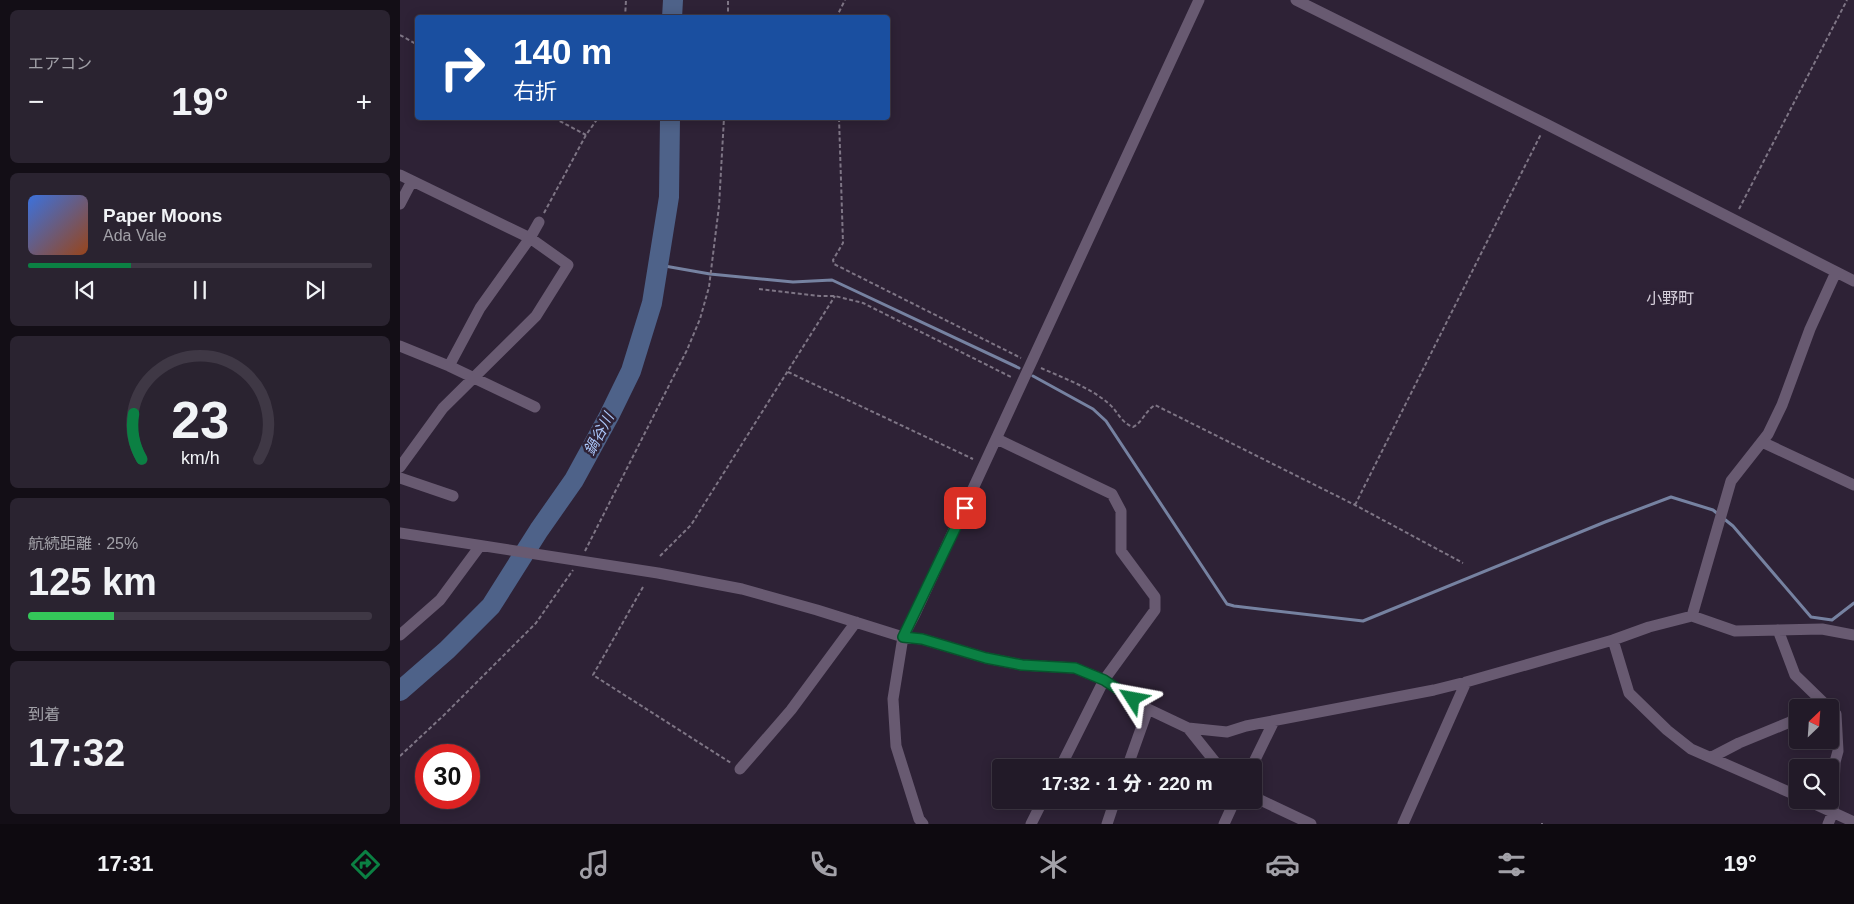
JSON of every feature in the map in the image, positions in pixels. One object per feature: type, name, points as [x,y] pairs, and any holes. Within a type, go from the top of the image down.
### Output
[{"type":"street","points":[[923,824],[919,819],[896,746],[893,700],[903,637],[985,465],[1126,154],[1199,0]]},
{"type":"street","points":[[1296,0],[1546,124],[1854,281]]},
{"type":"street","points":[[400,175],[530,238],[568,266],[536,316],[443,408],[400,467]]},
{"type":"street","points":[[400,204],[412,181]]},
{"type":"street","points":[[449,366],[480,308],[530,238],[539,222]]},
{"type":"street","points":[[1692,616],[1732,481],[1768,434],[1782,405],[1810,329],[1836,272]]},
{"type":"street","points":[[400,346],[449,366],[535,407]]},
{"type":"street","points":[[997,439],[1112,494],[1120,511],[1121,551],[1155,597],[1155,610],[1104,680],[1064,759]]},
{"type":"street","points":[[1762,442],[1854,485]]},
{"type":"street","points":[[400,478],[453,496]]},
{"type":"street","points":[[400,533],[742,589],[903,637],[922,639],[986,658],[1022,665],[1075,668],[1104,680],[1148,709],[1188,728],[1226,732],[1434,690],[1692,616],[1735,631],[1822,629],[1854,635]]},
{"type":"street","points":[[400,635],[440,600],[480,546]]},
{"type":"street","points":[[740,770],[791,710],[856,622]]},
{"type":"street","points":[[1778,630],[1795,675],[1817,699]]},
{"type":"street","points":[[1613,640],[1630,693],[1667,730],[1691,748],[1789,792]]},
{"type":"street","points":[[1403,824],[1466,682]]},
{"type":"street","points":[[1130,759],[1148,709]]},
{"type":"street","points":[[1255,759],[1274,721]]},
{"type":"street","points":[[1712,757],[1739,743],[1789,722]]},
{"type":"street","points":[[1188,728],[1213,759]]},
{"type":"street","points":[[1828,824],[1833,812],[1835,762],[1838,749]]},
{"type":"street","points":[[1262,801],[1311,824]]},
{"type":"street","points":[[1031,824],[1038,809]]},
{"type":"street","points":[[1107,824],[1112,809]]},
{"type":"street","points":[[1224,824],[1231,809]]},
{"type":"street","points":[[1826,809],[1854,822]]},
{"type":"path","points":[[625,15],[626,0]]},
{"type":"path","points":[[728,0],[728,15]]},
{"type":"path","points":[[838,15],[845,0]]},
{"type":"path","points":[[1734,219],[1847,0]]},
{"type":"path","points":[[400,35],[415,43]]},
{"type":"path","points":[[558,120],[586,135]]},
{"type":"path","points":[[539,222],[586,135],[597,120]]},
{"type":"path","points":[[400,756],[536,623],[578,561],[687,350],[700,318],[709,287],[719,206],[724,120]]},
{"type":"path","points":[[839,120],[843,243],[833,260],[834,264],[1096,395],[1109,403],[1125,424],[1133,428],[1149,409],[1155,406],[1355,506],[1463,563]]},
{"type":"path","points":[[1355,506],[1546,124]]},
{"type":"path","points":[[759,289],[835,296],[863,303],[1022,383]]},
{"type":"path","points":[[660,556],[691,525],[835,296]]},
{"type":"path","points":[[788,372],[985,465]]},
{"type":"path","points":[[643,587],[593,675],[740,770]]},
{"type":"waterway","name":"鍋谷川","points":[[672,15],[673,0]]},
{"type":"waterway","name":"鍋谷川","points":[[400,691],[447,650],[491,606],[539,530],[574,480],[631,371],[652,303],[669,197],[670,120]]},
{"type":"waterway","points":[[659,265],[710,274],[793,282],[832,280],[1019,368]]},
{"type":"waterway","points":[[1033,376],[1093,409],[1106,421],[1227,604],[1234,606],[1363,621],[1671,497],[1713,510],[1718,514]]},
{"type":"waterway","points":[[1723,518],[1733,526],[1811,617],[1832,620],[1854,603]]},
{"type":"district","name":"小野町","points":[[1670,298]]},
{"type":"route","points":[[965,508],[903,637],[922,639],[986,658],[1022,665],[1075,668],[1104,680],[1133,699]]}]
